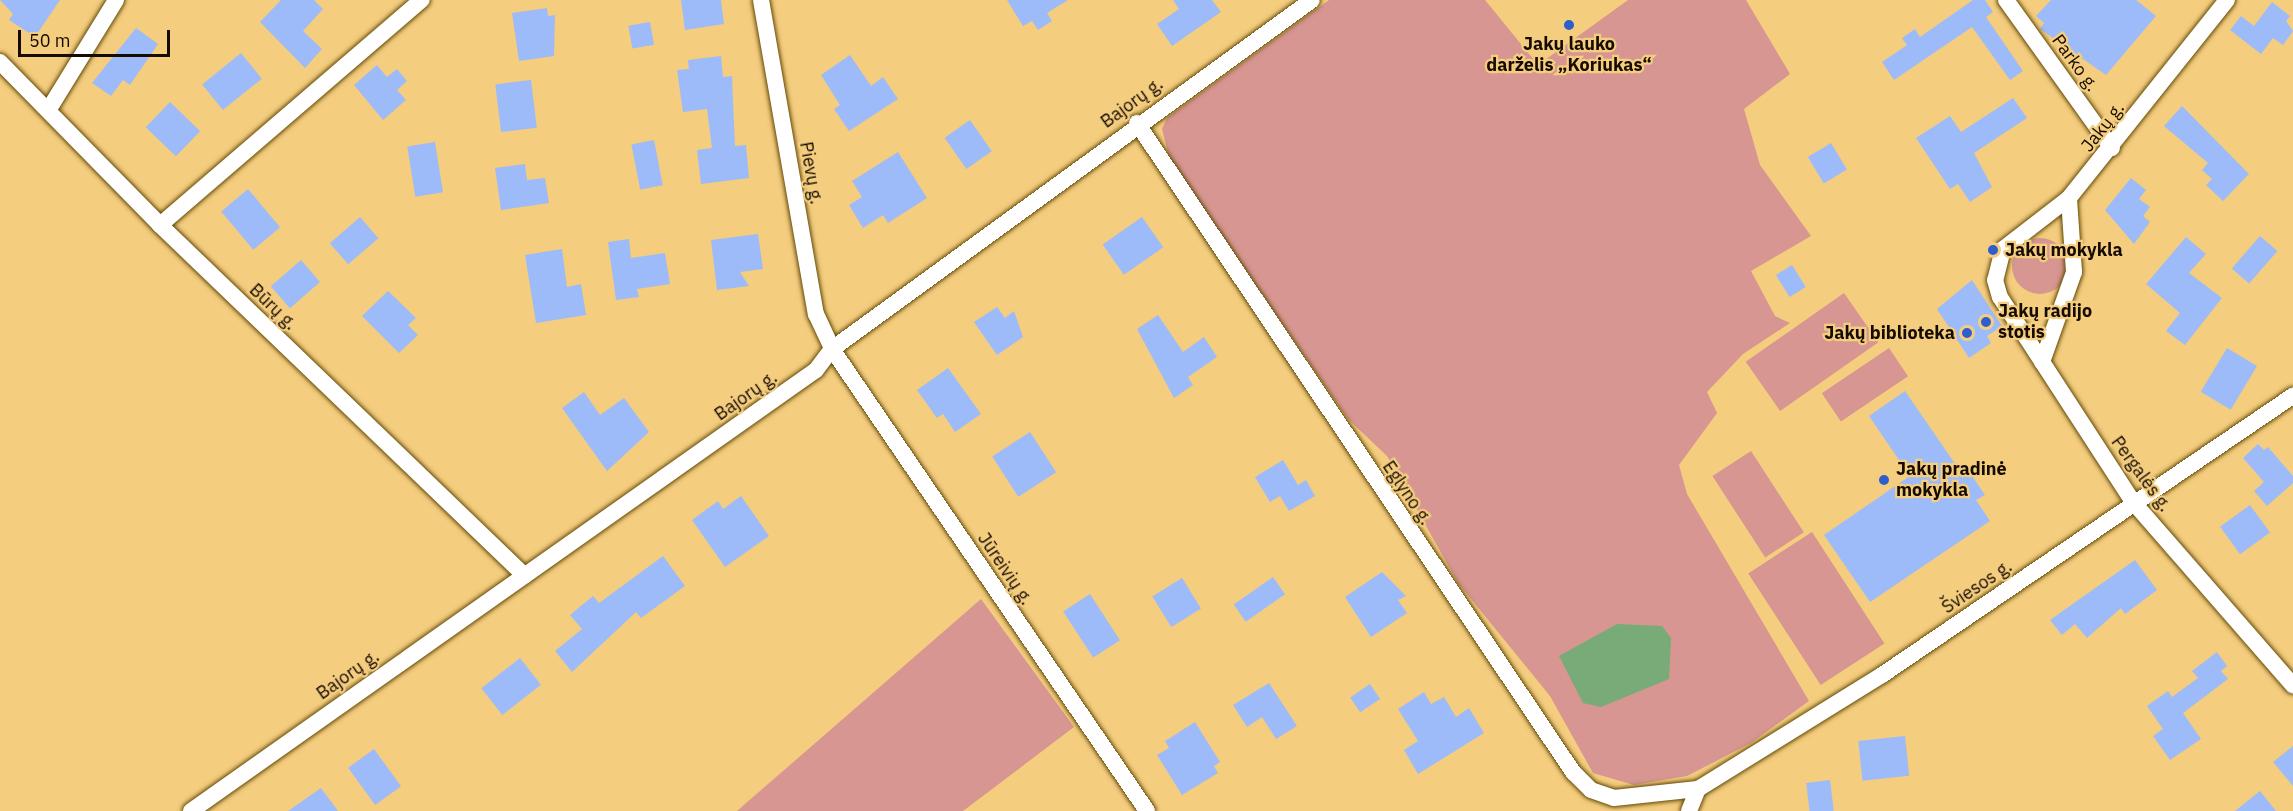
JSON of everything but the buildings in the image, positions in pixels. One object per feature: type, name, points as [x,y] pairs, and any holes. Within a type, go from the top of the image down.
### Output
[{"type":"street","points":[[49,109],[116,0]]},
{"type":"street","points":[[160,225],[423,0]]},
{"type":"street","name":"Pievų g.","points":[[761,0],[816,314],[832,349]]},
{"type":"street","name":"Bajorų g.","points":[[191,811],[816,370],[832,349],[1137,123],[1312,0]]},
{"type":"street","name":"Parko g.","points":[[2006,0],[2112,148]]},
{"type":"street","name":"Jakų g.","points":[[1996,262],[2013,238],[2069,198],[2112,148],[2227,0]]},
{"type":"street","name":"Būrų g.","points":[[0,62],[49,109],[160,225],[525,576]]},
{"type":"street","name":"Eglyno g.","points":[[1137,123],[1573,772],[1591,790],[1614,798],[1698,789]]},
{"type":"street","points":[[2042,362],[2074,272],[2069,198]]},
{"type":"street","name":"Pergalės g.","points":[[1996,262],[2000,297],[2134,503],[2293,685]]},
{"type":"street","name":"Jūreivių g.","points":[[832,349],[1147,811]]},
{"type":"street","name":"Šviesos g.","points":[[1698,789],[1882,675],[2293,396]]},
{"type":"street","points":[[1689,811],[1698,789]]},
{"type":"shaded area","points":[[1329,0],[1485,0],[1538,65],[1628,0],[1746,0],[1790,74],[1744,109],[1760,165],[1811,236],[1751,271],[1775,316],[1790,323],[1743,354],[1707,392],[1717,413],[1679,465],[1687,494],[1809,701],[1751,743],[1687,776],[1634,785],[1593,773],[1550,696],[1458,583],[1387,456],[1348,419],[1170,160],[1162,129],[1167,118]]},
{"type":"shaded area","points":[[2040,238],[2051,240],[2060,246],[2066,255],[2068,266],[2066,277],[2060,286],[2051,292],[2040,294],[2029,292],[2020,286],[2014,277],[2012,266],[2014,255],[2020,246],[2029,240]]},
{"type":"shaded area","points":[[1844,293],[1878,342],[1780,411],[1746,362]]},
{"type":"shaded area","points":[[1889,348],[1908,376],[1841,421],[1822,393]]},
{"type":"shaded area","points":[[1751,451],[1804,532],[1765,557],[1712,476]]},
{"type":"shaded area","points":[[1812,532],[1884,644],[1821,685],[1748,573]]},
{"type":"shaded area","points":[[981,599],[1074,727],[963,811],[737,811]]},
{"type":"shaded area","points":[[1617,624],[1662,626],[1671,638],[1669,679],[1601,707],[1583,703],[1559,656]]},
{"type":"place","name":"Jakų lauko darželis „Koriukas“","points":[[1569,25]]},
{"type":"place","name":"Jakų mokykla","points":[[1993,250]]},
{"type":"place","name":"Jakų radijo stotis","points":[[1986,322]]},
{"type":"place","name":"Jakų biblioteka","points":[[1967,333]]},
{"type":"place","name":"Jakų pradinė mokykla","points":[[1884,480]]}]
